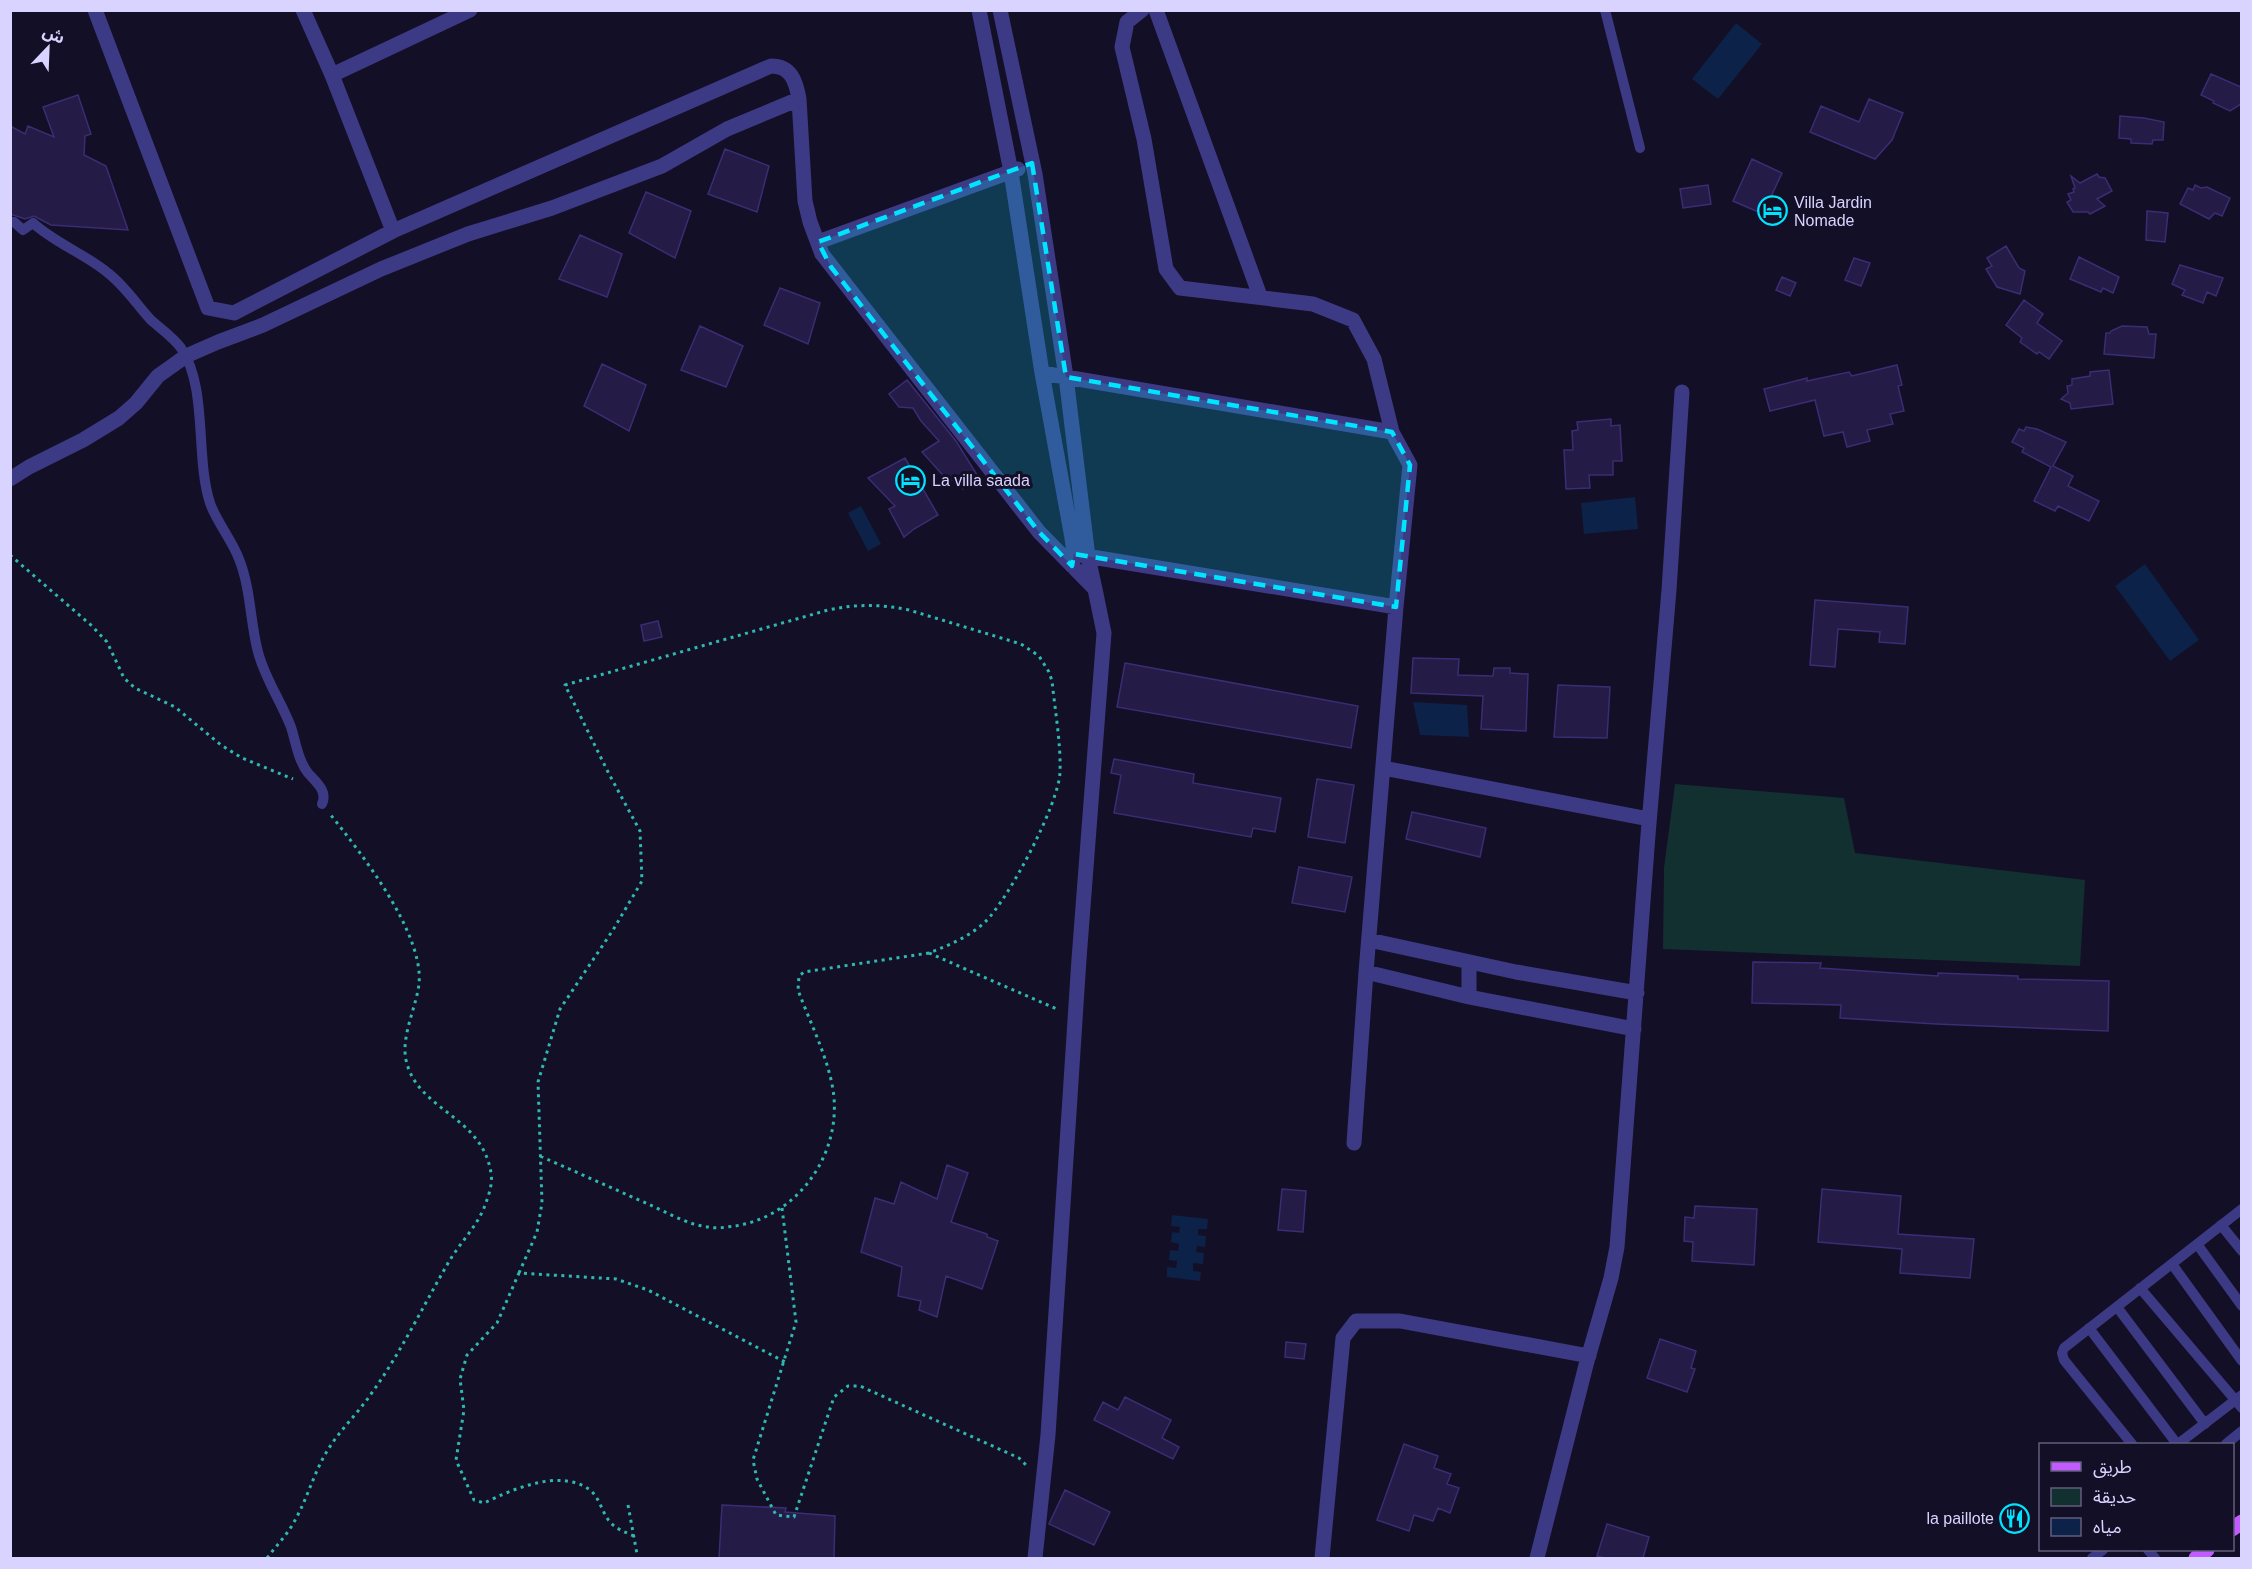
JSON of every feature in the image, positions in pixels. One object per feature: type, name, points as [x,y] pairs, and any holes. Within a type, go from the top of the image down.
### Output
[{"type":"street","points":[[95,10],[208,308],[234,313],[393,231],[771,66],[780,66],[788,70],[793,78],[799,99],[805,201],[822,254],[1039,532],[1078,559],[1396,607]]},
{"type":"street","points":[[303,10],[332,75],[393,231]]},
{"type":"street","points":[[332,75],[470,10]]},
{"type":"street","points":[[979,10],[1011,172],[1042,373],[1078,559],[1095,589],[1104,633],[1075,1017],[1048,1436],[1035,1558]]},
{"type":"street","points":[[1000,10],[1032,163],[1066,377],[1078,559]]},
{"type":"street","points":[[1142,10],[1127,22],[1122,47],[1144,139],[1166,269],[1180,288],[1313,304],[1353,320],[1374,359],[1392,432],[1410,465],[1396,607],[1354,1143]]},
{"type":"street","points":[[1156,10],[1260,296]]},
{"type":"street","points":[[10,479],[119,418],[136,403],[158,376],[186,356],[263,326],[381,269],[468,234],[563,204],[662,166],[727,129],[799,99]]},
{"type":"street","points":[[818,242],[1032,163]]},
{"type":"street","points":[[1042,373],[1392,432]]},
{"type":"street","points":[[1537,1558],[1611,1278],[1617,1247],[1649,819],[1670,579],[1682,392]]},
{"type":"street","points":[[1383,768],[1649,819]]},
{"type":"street","points":[[1369,940],[1469,963],[1637,993]]},
{"type":"street","points":[[1469,963],[1469,997]]},
{"type":"street","points":[[1366,972],[1469,997],[1634,1029]]},
{"type":"street","points":[[1322,1558],[1343,1338],[1356,1321],[1400,1321],[1589,1356]]},
{"type":"lane","points":[[1605,10],[1640,148]]},
{"type":"lane","points":[[10,222],[14,222],[24,230],[33,223],[110,274],[186,356],[193,377],[204,475],[210,504],[228,534],[246,579],[258,655],[266,677],[291,728],[298,754],[324,795],[322,804]]},
{"type":"lane","points":[[2131,1443],[2064,1360],[2062,1353],[2064,1348],[2241,1209]]},
{"type":"lane","points":[[2222,1225],[2241,1251]]},
{"type":"lane","points":[[2197,1244],[2241,1306]]},
{"type":"lane","points":[[2172,1264],[2241,1361]]},
{"type":"lane","points":[[2140,1288],[2239,1401],[2178,1443]]},
{"type":"lane","points":[[2117,1307],[2205,1424]]},
{"type":"lane","points":[[2089,1328],[2176,1443]]},
{"type":"lane","points":[[2227,1443],[2241,1431]]},
{"type":"path","points":[[10,555],[93,626],[107,642],[124,678],[135,688],[175,706],[221,745],[242,758],[296,780]]},
{"type":"path","points":[[540,1156],[673,1215],[707,1227],[752,1222],[782,1208],[803,1190],[824,1157],[831,1136],[834,1112],[828,1073],[798,990],[799,976],[804,972],[929,953],[960,940],[972,932],[984,923],[1004,900],[1050,811],[1060,772],[1052,681],[1045,664],[1030,649],[1021,644],[909,610],[891,606],[855,605],[828,610],[565,685],[603,764],[640,831],[642,881],[608,938],[560,1009],[538,1082],[540,1156],[542,1203],[537,1232],[497,1323],[467,1355],[460,1379],[464,1410],[456,1461],[474,1500],[484,1503],[515,1488],[538,1481],[571,1482],[591,1491],[609,1521],[620,1530],[634,1536]]},
{"type":"path","points":[[267,1558],[294,1522],[330,1446],[385,1374],[448,1262],[477,1222],[491,1187],[491,1173],[477,1138],[465,1125],[427,1097],[407,1067],[405,1054],[407,1035],[419,983],[418,963],[413,947],[383,886],[322,804]]},
{"type":"path","points":[[929,953],[1075,1017]]},
{"type":"path","points":[[782,1208],[797,1316],[795,1330],[753,1460],[757,1479],[776,1515],[794,1517],[834,1397],[848,1386],[860,1386],[1019,1458],[1030,1473]]},
{"type":"path","points":[[519,1273],[616,1279],[637,1286],[785,1362]]},
{"type":"path","points":[[628,1505],[638,1554]]},
{"type":"highlighted area","points":[[1032,163],[1066,377],[1392,432],[1410,465],[1396,607],[1074,554],[1072,566],[1039,532],[831,267],[818,242]]},
{"type":"green space","points":[[1675,784],[1844,798],[1855,853],[2085,880],[2080,966],[1663,949],[1664,868]]},
{"type":"water","points":[[1736,23],[1762,44],[1718,99],[1692,79]]},
{"type":"water","points":[[1635,497],[1638,529],[1584,534],[1581,503]]},
{"type":"water","points":[[861,506],[881,544],[868,551],[848,513]]},
{"type":"water","points":[[2145,564],[2199,640],[2170,661],[2115,586]]},
{"type":"water","points":[[1413,702],[1467,705],[1469,737],[1420,735]]},
{"type":"water","points":[[1172,1215],[1208,1219],[1207,1229],[1198,1229],[1198,1235],[1206,1236],[1205,1247],[1197,1246],[1196,1252],[1204,1253],[1203,1264],[1193,1263],[1193,1271],[1201,1272],[1200,1281],[1167,1277],[1167,1267],[1176,1268],[1177,1261],[1169,1260],[1170,1250],[1178,1251],[1179,1244],[1171,1242],[1172,1232],[1179,1233],[1180,1227],[1171,1226]]},
{"type":"building","points":[[2211,74],[2241,87],[2241,104],[2230,111],[2201,95]]},
{"type":"building","points":[[78,95],[91,134],[85,136],[84,155],[106,166],[128,230],[51,225],[34,216],[25,219],[10,214],[10,126],[25,134],[28,126],[54,137],[43,107]]},
{"type":"building","points":[[1869,99],[1903,113],[1892,140],[1875,159],[1810,132],[1821,106],[1859,122]]},
{"type":"building","points":[[2120,116],[2164,122],[2163,140],[2153,140],[2152,144],[2131,143],[2131,139],[2119,138]]},
{"type":"building","points":[[725,149],[769,166],[757,212],[708,194]]},
{"type":"building","points":[[1752,159],[1782,173],[1763,214],[1733,201]]},
{"type":"building","points":[[2097,174],[2105,178],[2112,191],[2097,199],[2105,206],[2090,214],[2073,212],[2067,202],[2071,200],[2068,194],[2074,192],[2075,188],[2071,176],[2080,183]]},
{"type":"building","points":[[1708,185],[1711,204],[1683,208],[1680,189]]},
{"type":"building","points":[[2195,185],[2201,188],[2207,187],[2230,198],[2222,216],[2215,213],[2209,219],[2180,204],[2188,188],[2193,190]]},
{"type":"building","points":[[646,192],[691,211],[675,258],[629,233]]},
{"type":"building","points":[[2147,211],[2168,213],[2165,242],[2146,240]]},
{"type":"building","points":[[580,235],[622,254],[607,297],[559,279]]},
{"type":"building","points":[[2006,246],[2019,268],[2025,271],[2020,294],[1997,287],[1986,269],[1992,266],[1987,258]]},
{"type":"building","points":[[2079,257],[2119,277],[2113,293],[2103,288],[2101,292],[2070,279]]},
{"type":"building","points":[[1854,258],[1870,263],[1861,286],[1845,280]]},
{"type":"building","points":[[2180,265],[2223,278],[2216,296],[2207,292],[2203,303],[2182,295],[2185,290],[2172,284]]},
{"type":"building","points":[[1782,277],[1796,283],[1790,296],[1776,290]]},
{"type":"building","points":[[780,288],[820,303],[808,344],[764,325]]},
{"type":"building","points":[[2024,300],[2043,314],[2037,323],[2062,341],[2049,359],[2020,342],[2022,338],[2006,325]]},
{"type":"building","points":[[700,326],[743,346],[726,387],[681,370]]},
{"type":"building","points":[[2122,326],[2147,327],[2149,334],[2156,334],[2154,358],[2104,354],[2106,333]]},
{"type":"building","points":[[602,364],[646,385],[629,431],[584,406]]},
{"type":"building","points":[[1897,365],[1902,385],[1898,386],[1904,411],[1890,414],[1893,424],[1867,430],[1870,441],[1847,447],[1843,432],[1824,436],[1815,400],[1770,411],[1764,389],[1807,378],[1807,381],[1849,372],[1852,376]]},
{"type":"building","points":[[2109,370],[2113,404],[2071,409],[2070,403],[2061,399],[2068,393],[2067,386],[2072,385],[2072,379],[2090,376],[2090,372]]},
{"type":"building","points":[[907,380],[956,441],[979,478],[963,489],[954,479],[949,482],[922,452],[939,441],[913,408],[899,407],[889,394]]},
{"type":"building","points":[[1611,419],[1611,426],[1620,425],[1622,461],[1613,461],[1613,475],[1589,475],[1590,488],[1566,489],[1564,450],[1573,450],[1572,431],[1578,430],[1577,422]]},
{"type":"building","points":[[2026,427],[2037,429],[2066,442],[2053,466],[2073,476],[2068,486],[2099,501],[2089,521],[2058,506],[2055,511],[2034,501],[2051,467],[2022,452],[2024,448],[2012,442],[2019,429],[2024,431]]},
{"type":"building","points":[[905,458],[938,515],[904,537],[889,509],[895,506],[868,478]]},
{"type":"building","points":[[1815,600],[1908,607],[1905,644],[1879,642],[1880,632],[1838,629],[1835,667],[1810,665]]},
{"type":"building","points":[[658,621],[662,637],[644,641],[641,625]]},
{"type":"building","points":[[1413,658],[1459,659],[1458,675],[1493,676],[1494,668],[1510,668],[1510,673],[1528,674],[1526,731],[1481,729],[1483,696],[1411,693]]},
{"type":"building","points":[[1125,663],[1358,706],[1351,748],[1117,707]]},
{"type":"building","points":[[1558,685],[1610,687],[1607,738],[1554,737]]},
{"type":"building","points":[[1114,759],[1194,774],[1193,783],[1281,798],[1275,832],[1253,828],[1251,837],[1114,813],[1121,775],[1111,773]]},
{"type":"building","points":[[1317,779],[1354,785],[1345,843],[1308,837]]},
{"type":"building","points":[[1412,812],[1486,828],[1480,857],[1406,839]]},
{"type":"building","points":[[1299,867],[1352,877],[1345,912],[1292,903]]},
{"type":"building","points":[[1753,962],[1821,963],[1820,968],[1938,976],[1938,973],[2018,976],[2018,979],[2109,981],[2108,1031],[1840,1018],[1841,1005],[1752,1003]]},
{"type":"building","points":[[947,1165],[968,1173],[951,1222],[987,1234],[987,1237],[998,1241],[982,1289],[946,1276],[937,1317],[919,1310],[921,1301],[898,1296],[902,1267],[861,1252],[875,1198],[894,1204],[901,1182],[937,1199]]},
{"type":"building","points":[[1282,1189],[1306,1191],[1303,1232],[1278,1230]]},
{"type":"building","points":[[1822,1189],[1901,1196],[1898,1234],[1974,1239],[1970,1278],[1900,1273],[1902,1249],[1818,1242]]},
{"type":"building","points":[[1695,1206],[1757,1209],[1754,1265],[1692,1261],[1693,1242],[1684,1241],[1685,1217],[1694,1218]]},
{"type":"building","points":[[1660,1339],[1696,1351],[1691,1368],[1695,1369],[1687,1392],[1647,1378]]},
{"type":"building","points":[[1286,1342],[1306,1344],[1304,1359],[1285,1357]]},
{"type":"building","points":[[1125,1397],[1171,1420],[1162,1438],[1179,1447],[1173,1459],[1094,1420],[1103,1402],[1118,1410]]},
{"type":"building","points":[[1404,1444],[1438,1456],[1434,1468],[1451,1474],[1447,1484],[1459,1488],[1450,1513],[1438,1508],[1433,1521],[1414,1515],[1409,1531],[1377,1520]]},
{"type":"building","points":[[1065,1490],[1110,1512],[1094,1545],[1049,1524]]},
{"type":"building","points":[[722,1505],[786,1508],[785,1512],[835,1516],[834,1558],[719,1558]]},
{"type":"building","points":[[1607,1524],[1649,1537],[1643,1558],[1597,1556]]},
{"type":"place","name":"Villa Jardin Nomade","points":[[1773,211]]},
{"type":"place","name":"La villa saada","points":[[911,480]]},
{"type":"place","name":"la paillote","points":[[2015,1518]]}]
